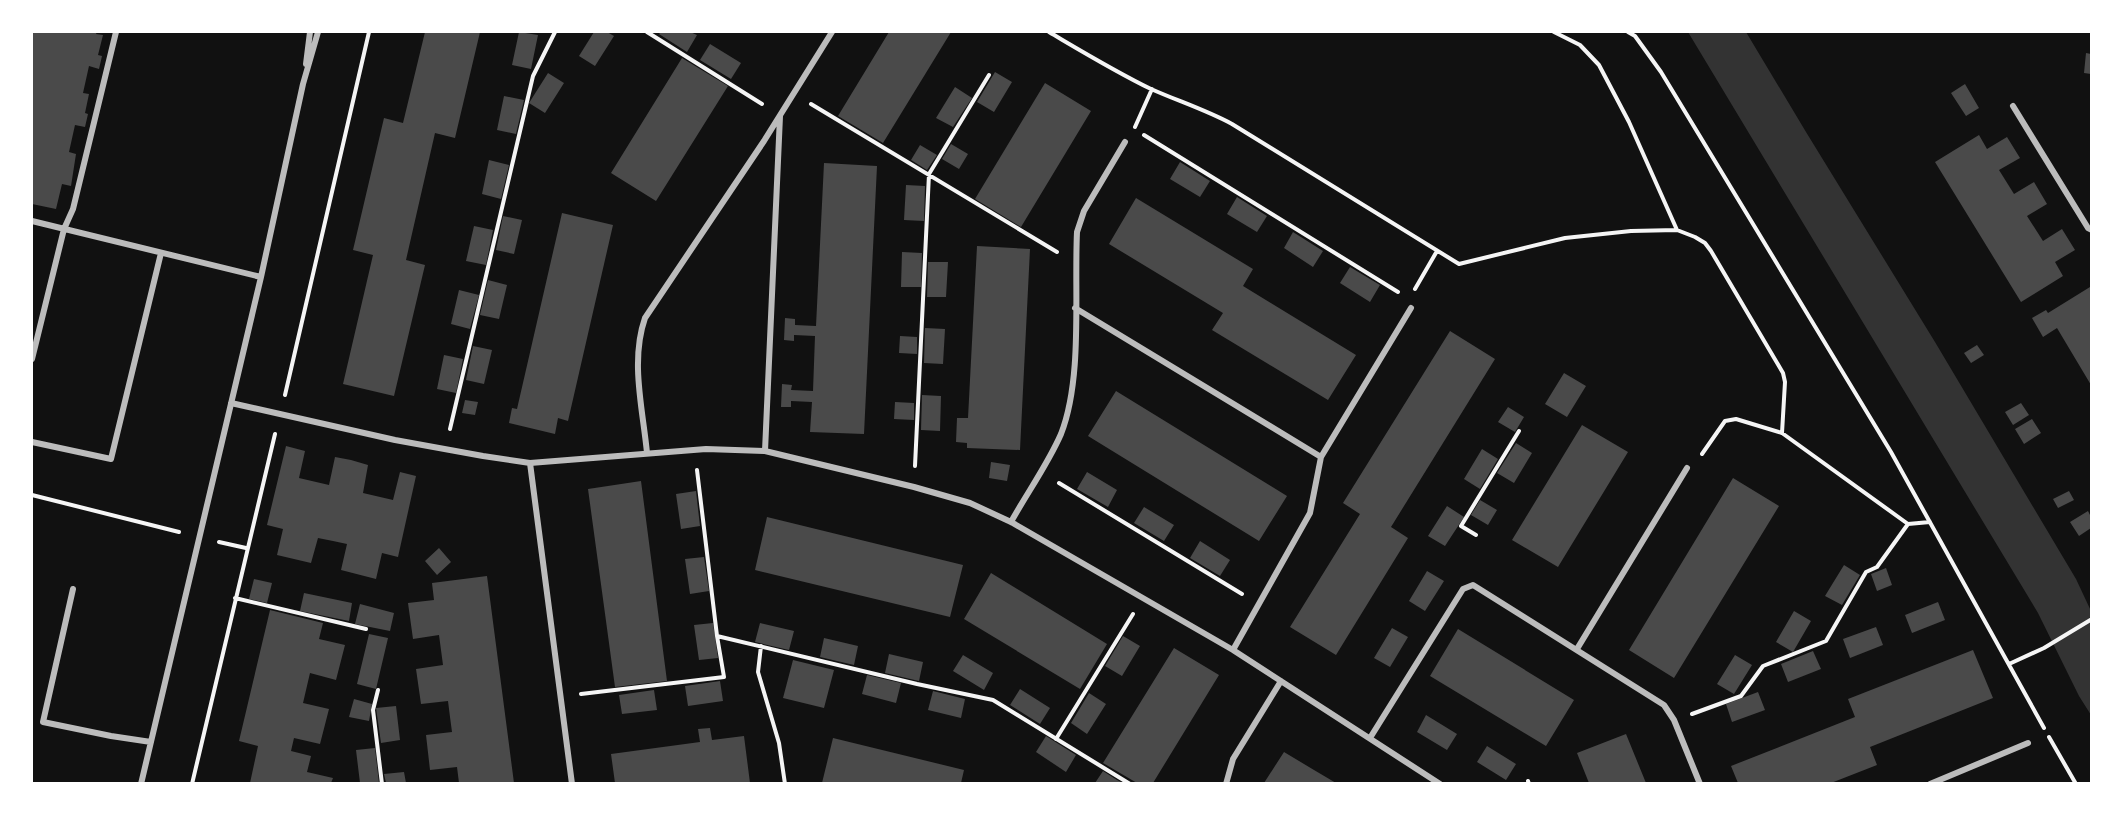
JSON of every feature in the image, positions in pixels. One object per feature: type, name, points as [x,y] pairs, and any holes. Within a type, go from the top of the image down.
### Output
[{"type":"street","points":[[32,359],[64,229],[73,209],[116,32]]},
{"type":"street","points":[[303,84],[310,32]]},
{"type":"street","points":[[141,783],[261,278],[303,84],[318,32]]},
{"type":"street","points":[[647,453],[638,363],[638,339],[645,318],[780,116],[832,32]]},
{"type":"street","points":[[2013,106],[2091,230]]},
{"type":"street","points":[[765,451],[780,116]]},
{"type":"street","points":[[1011,522],[1060,434],[1071,401],[1077,232],[1084,211],[1125,142]]},
{"type":"street","points":[[32,221],[261,278]]},
{"type":"street","points":[[32,441],[111,459],[161,253]]},
{"type":"street","points":[[1075,308],[1321,457]]},
{"type":"street","points":[[1233,650],[1310,513],[1321,457],[1411,309]]},
{"type":"street","points":[[231,403],[446,450],[530,463],[694,450],[765,451],[970,503],[1011,522],[1233,650],[1440,783]]},
{"type":"street","points":[[530,463],[572,783]]},
{"type":"street","points":[[1576,649],[1687,468]]},
{"type":"street","points":[[1370,738],[1466,586],[1473,585],[1664,705],[1674,720],[1700,783]]},
{"type":"street","points":[[73,589],[43,722],[151,742]]},
{"type":"street","points":[[1226,783],[1233,759],[1281,681]]},
{"type":"street","points":[[1930,783],[2028,743]]},
{"type":"path","points":[[446,450],[533,76],[555,32]]},
{"type":"path","points":[[646,32],[780,116]]},
{"type":"path","points":[[1050,32],[1111,69],[1152,89],[1208,111],[1232,124],[1462,265],[1587,235],[1677,230],[1695,237],[1705,243],[1711,251],[1784,373],[1782,433]]},
{"type":"path","points":[[1554,32],[1580,45],[1599,65],[1629,122],[1677,230]]},
{"type":"path","points":[[1629,32],[1635,36],[1661,72],[1891,452],[2076,783]]},
{"type":"path","points":[[914,487],[929,174],[988,75]]},
{"type":"path","points":[[1152,89],[1134,129],[1409,299]]},
{"type":"path","points":[[794,94],[1075,263]]},
{"type":"path","points":[[1411,309],[1409,299],[1437,251]]},
{"type":"path","points":[[1687,468],[1694,466],[1725,421],[1736,419],[1782,433],[1908,524],[1930,522]]},
{"type":"path","points":[[1476,535],[1461,526],[1519,431]]},
{"type":"path","points":[[561,697],[724,677],[694,450]]},
{"type":"path","points":[[1040,472],[1258,604]]},
{"type":"path","points":[[32,495],[247,548]]},
{"type":"path","points":[[1674,720],[1741,696],[1763,666],[1826,641],[1866,572],[1877,567],[1908,524]]},
{"type":"path","points":[[235,598],[366,629]]},
{"type":"path","points":[[1056,739],[1143,598]]},
{"type":"path","points":[[2009,664],[2044,648],[2091,620]]},
{"type":"path","points":[[717,636],[993,700],[1130,783]]},
{"type":"path","points":[[762,646],[758,672],[779,743],[785,783]]},
{"type":"path","points":[[378,690],[373,710],[382,783]]},
{"type":"shaded area","points":[[1688,32],[1746,32],[2076,579],[2091,611],[2091,715],[2079,696],[2038,613]]},
{"type":"building","points":[[32,32],[97,32],[96,34],[103,35],[98,55],[102,56],[99,69],[89,66],[83,93],[89,94],[85,127],[75,125],[69,152],[76,154],[71,186],[62,184],[56,209],[32,204]]},
{"type":"building","points":[[425,32],[480,32],[455,138],[435,133],[406,260],[425,265],[394,396],[343,384],[373,255],[353,250],[384,118],[403,123]]},
{"type":"building","points":[[519,32],[538,35],[531,69],[512,65]]},
{"type":"building","points":[[594,32],[607,32],[614,36],[595,66],[579,56]]},
{"type":"building","points":[[661,32],[690,32],[697,35],[687,52],[659,34]]},
{"type":"building","points":[[889,32],[951,32],[883,143],[838,116]]},
{"type":"building","points":[[710,44],[741,63],[731,79],[700,60]]},
{"type":"building","points":[[2086,53],[2091,54],[2091,74],[2084,73]]},
{"type":"building","points":[[682,58],[728,86],[656,201],[611,173]]},
{"type":"building","points":[[995,72],[1012,82],[994,112],[977,102]]},
{"type":"building","points":[[548,73],[564,83],[545,113],[529,103]]},
{"type":"building","points":[[1045,83],[1091,111],[1021,227],[975,199]]},
{"type":"building","points":[[1965,84],[1979,108],[1966,116],[1951,93]]},
{"type":"building","points":[[955,87],[972,98],[953,127],[936,118]]},
{"type":"building","points":[[504,96],[524,100],[516,134],[497,130]]},
{"type":"building","points":[[1979,135],[1987,149],[2007,137],[2020,158],[1999,170],[2014,194],[2034,182],[2047,204],[2027,216],[2043,241],[2062,229],[2075,250],[2055,262],[2063,276],[2021,302],[1935,162]]},
{"type":"building","points":[[951,144],[968,154],[959,169],[942,159]]},
{"type":"building","points":[[920,145],[937,155],[927,170],[911,160]]},
{"type":"building","points":[[489,160],[509,165],[501,199],[482,194]]},
{"type":"building","points":[[1180,162],[1210,181],[1200,197],[1170,179]]},
{"type":"building","points":[[824,163],[877,166],[864,434],[810,432],[812,402],[791,401],[791,407],[781,407],[782,384],[792,385],[791,390],[813,391],[815,336],[794,335],[794,341],[784,340],[785,318],[795,319],[795,325],[816,326]]},
{"type":"building","points":[[906,185],[925,186],[924,221],[904,220]]},
{"type":"building","points":[[1237,197],[1267,216],[1257,232],[1227,214]]},
{"type":"building","points":[[1136,198],[1253,269],[1243,286],[1356,355],[1328,400],[1212,330],[1223,313],[1109,244]]},
{"type":"building","points":[[562,213],[613,225],[568,421],[558,418],[555,434],[509,423],[512,408],[517,409]]},
{"type":"building","points":[[503,216],[522,220],[514,254],[496,250]]},
{"type":"building","points":[[474,226],[493,230],[486,265],[466,261]]},
{"type":"building","points":[[1293,232],[1323,251],[1313,267],[1284,248]]},
{"type":"building","points":[[977,246],[1030,249],[1020,450],[967,448],[967,443],[956,442],[957,418],[968,418]]},
{"type":"building","points":[[902,252],[922,253],[921,287],[901,287]]},
{"type":"building","points":[[928,262],[948,262],[946,297],[927,297]]},
{"type":"building","points":[[1350,267],[1380,285],[1370,302],[1340,283]]},
{"type":"building","points":[[488,280],[507,285],[499,319],[480,315]]},
{"type":"building","points":[[2090,287],[2091,385],[2057,328],[2043,337],[2032,318],[2046,310],[2048,313]]},
{"type":"building","points":[[459,290],[479,295],[470,329],[451,324]]},
{"type":"building","points":[[925,328],[945,329],[943,364],[924,363]]},
{"type":"building","points":[[1450,331],[1495,359],[1391,527],[1408,538],[1336,655],[1290,627],[1360,514],[1343,503]]},
{"type":"building","points":[[900,336],[917,337],[917,354],[899,353]]},
{"type":"building","points":[[1977,345],[1984,355],[1971,363],[1964,353]]},
{"type":"building","points":[[473,346],[492,350],[484,384],[466,380]]},
{"type":"building","points":[[444,355],[463,359],[456,393],[437,389]]},
{"type":"building","points":[[1564,373],[1586,386],[1567,417],[1545,404]]},
{"type":"building","points":[[1116,391],[1287,496],[1259,541],[1088,436]]},
{"type":"building","points":[[922,395],[941,396],[940,431],[921,430]]},
{"type":"building","points":[[465,400],[478,402],[475,415],[462,413]]},
{"type":"building","points":[[895,402],[914,403],[914,420],[894,419]]},
{"type":"building","points":[[2021,403],[2029,415],[2013,425],[2005,412]]},
{"type":"building","points":[[1508,407],[1524,417],[1515,432],[1498,422]]},
{"type":"building","points":[[2032,419],[2041,433],[2024,444],[2015,429]]},
{"type":"building","points":[[1582,425],[1628,452],[1558,567],[1512,540]]},
{"type":"building","points":[[1516,443],[1532,453],[1514,483],[1497,473]]},
{"type":"building","points":[[286,446],[305,451],[299,478],[329,485],[335,457],[351,460],[368,465],[363,493],[393,500],[400,472],[416,476],[398,557],[382,553],[376,579],[341,570],[347,544],[318,538],[311,563],[277,555],[283,529],[267,525]]},
{"type":"building","points":[[1482,449],[1498,459],[1480,489],[1464,479]]},
{"type":"building","points":[[991,462],[1010,465],[1007,481],[989,478]]},
{"type":"building","points":[[1087,472],[1117,490],[1108,507],[1077,489]]},
{"type":"building","points":[[1733,478],[1779,506],[1674,678],[1629,650]]},
{"type":"building","points":[[641,481],[667,681],[615,687],[588,489]]},
{"type":"building","points":[[696,491],[700,526],[681,529],[676,494]]},
{"type":"building","points":[[2069,491],[2074,500],[2058,508],[2053,499]]},
{"type":"building","points":[[1480,500],[1497,510],[1488,525],[1471,515]]},
{"type":"building","points":[[1447,506],[1464,517],[1445,546],[1428,536]]},
{"type":"building","points":[[1144,507],[1174,525],[1164,541],[1134,523]]},
{"type":"building","points":[[2088,511],[2091,517],[2091,528],[2079,536],[2070,522]]},
{"type":"building","points":[[767,517],[963,565],[950,617],[755,570]]},
{"type":"building","points":[[1200,541],[1230,560],[1220,576],[1190,558]]},
{"type":"building","points":[[439,548],[451,562],[437,575],[425,561]]},
{"type":"building","points":[[704,557],[709,591],[690,594],[685,559]]},
{"type":"building","points":[[1844,565],[1860,575],[1842,605],[1825,596]]},
{"type":"building","points":[[1886,568],[1892,585],[1877,591],[1871,574]]},
{"type":"building","points":[[1427,571],[1444,581],[1425,611],[1409,601]]},
{"type":"building","points":[[991,573],[1107,644],[1080,689],[964,619]]},
{"type":"building","points":[[487,576],[514,783],[459,783],[457,767],[430,770],[426,735],[452,732],[448,701],[421,704],[416,669],[443,665],[439,635],[413,639],[408,603],[434,600],[432,583]]},
{"type":"building","points":[[254,579],[272,583],[267,603],[249,599]]},
{"type":"building","points":[[304,593],[352,603],[349,621],[300,611]]},
{"type":"building","points":[[1938,602],[1945,620],[1912,633],[1905,615]]},
{"type":"building","points":[[360,604],[394,613],[390,631],[355,624]]},
{"type":"building","points":[[270,610],[323,623],[319,639],[345,645],[336,680],[310,673],[303,703],[329,709],[320,744],[294,738],[291,751],[311,756],[307,772],[333,778],[331,783],[250,783],[258,746],[239,741]]},
{"type":"building","points":[[1794,611],[1811,621],[1793,652],[1776,642]]},
{"type":"building","points":[[713,623],[718,658],[699,660],[694,625]]},
{"type":"building","points":[[760,623],[794,631],[789,650],[755,642]]},
{"type":"building","points":[[1876,627],[1883,645],[1850,658],[1843,639]]},
{"type":"building","points":[[1392,628],[1408,637],[1390,667],[1374,658]]},
{"type":"building","points":[[1458,629],[1574,700],[1546,746],[1430,676]]},
{"type":"building","points":[[369,634],[388,638],[376,689],[357,684]]},
{"type":"building","points":[[1123,636],[1140,646],[1122,676],[1105,666]]},
{"type":"building","points":[[824,638],[858,646],[854,665],[820,657]]},
{"type":"building","points":[[1174,648],[1219,675],[1153,783],[1137,783],[1103,763]]},
{"type":"building","points":[[1973,650],[1993,698],[1870,747],[1877,765],[1831,783],[1738,783],[1731,766],[1855,717],[1848,699]]},
{"type":"building","points":[[1813,651],[1821,669],[1788,682],[1781,664]]},
{"type":"building","points":[[889,654],[923,662],[919,681],[885,673]]},
{"type":"building","points":[[963,655],[993,673],[984,690],[953,671]]},
{"type":"building","points":[[1735,655],[1752,665],[1734,694],[1717,684]]},
{"type":"building","points":[[793,660],[834,670],[824,708],[783,698]]},
{"type":"building","points":[[867,675],[901,683],[896,703],[862,694]]},
{"type":"building","points":[[720,681],[723,701],[688,706],[685,686]]},
{"type":"building","points":[[1020,689],[1050,708],[1040,724],[1010,705]]},
{"type":"building","points":[[654,690],[657,710],[622,714],[619,695]]},
{"type":"building","points":[[933,691],[965,699],[961,718],[928,710]]},
{"type":"building","points":[[1758,692],[1765,710],[1732,722],[1726,704]]},
{"type":"building","points":[[1089,693],[1106,704],[1087,734],[1071,723]]},
{"type":"building","points":[[354,699],[372,704],[369,721],[349,717]]},
{"type":"building","points":[[396,706],[400,740],[381,743],[376,708]]},
{"type":"building","points":[[1426,715],[1457,734],[1447,750],[1417,732]]},
{"type":"building","points":[[710,728],[712,740],[744,736],[750,783],[615,783],[611,754],[700,742],[698,729]]},
{"type":"building","points":[[1626,734],[1646,783],[1589,783],[1577,753]]},
{"type":"building","points":[[1046,736],[1076,755],[1066,772],[1036,752]]},
{"type":"building","points":[[833,738],[964,770],[961,783],[822,783]]},
{"type":"building","points":[[1487,746],[1516,764],[1506,780],[1477,762]]},
{"type":"building","points":[[375,748],[379,783],[360,783],[356,750]]},
{"type":"building","points":[[1284,752],[1314,770],[1336,783],[1264,783]]},
{"type":"building","points":[[1103,771],[1117,780],[1123,783],[1095,783]]},
{"type":"building","points":[[404,772],[406,783],[386,783],[384,774]]}]
